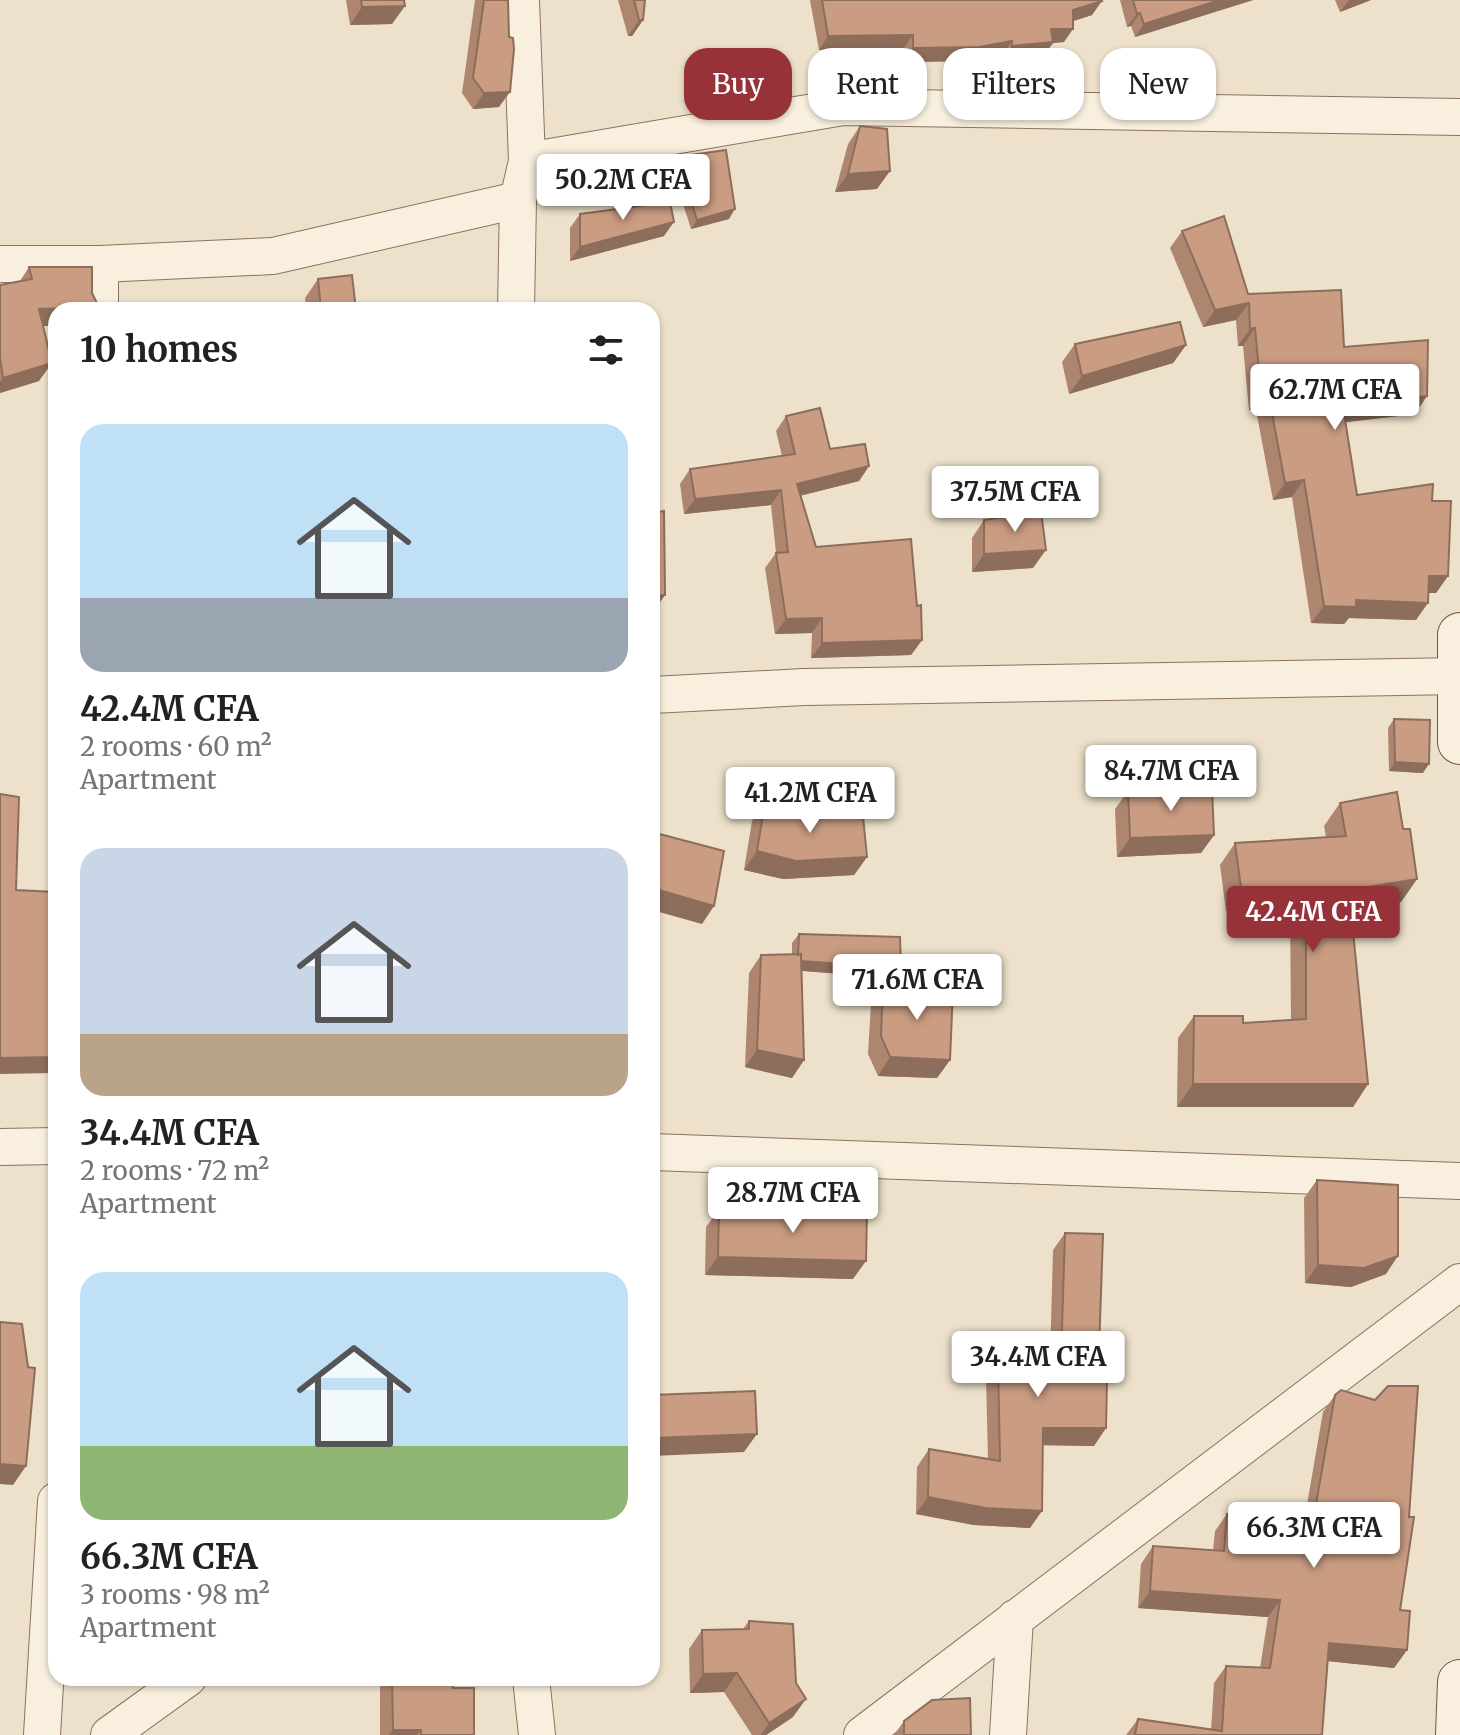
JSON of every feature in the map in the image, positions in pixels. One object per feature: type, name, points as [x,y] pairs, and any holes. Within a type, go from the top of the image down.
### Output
[{"type":"street","points":[[516,302],[518,200],[527,161],[521,0]]},
{"type":"street","points":[[527,161],[843,107],[1460,117]]},
{"type":"street","points":[[0,264],[100,264],[273,256],[518,200]]},
{"type":"street","points":[[100,264],[100,302]]},
{"type":"street","points":[[660,695],[1459,656],[1460,742]]},
{"type":"street","points":[[0,1147],[48,1146]]},
{"type":"street","points":[[660,1152],[1460,1181]]},
{"type":"street","points":[[862,1735],[1460,1282]]},
{"type":"street","points":[[1008,1735],[1015,1618]]},
{"type":"street","points":[[42,1735],[48,1635]]},
{"type":"street","points":[[1458,1735],[1460,1682]]},
{"type":"street","points":[[109,1735],[177,1686]]},
{"type":"street","points":[[532,1686],[537,1735]]},
{"type":"building","points":[[361,0],[404,0],[405,6],[362,7]]},
{"type":"building","points":[[484,0],[508,0],[509,37],[513,38],[514,49],[510,92],[484,93],[473,78]]},
{"type":"building","points":[[634,0],[645,0],[643,20],[639,20]]},
{"type":"building","points":[[822,0],[1102,1],[1073,10],[1073,29],[1051,29],[1053,42],[1012,46],[1012,41],[979,47],[913,48],[913,35],[828,36]]},
{"type":"building","points":[[1133,0],[1220,0],[1144,24]]},
{"type":"building","points":[[860,126],[887,129],[890,171],[848,174]]},
{"type":"building","points":[[726,150],[735,209],[697,220],[677,157]]},
{"type":"building","points":[[670,202],[674,222],[580,247],[580,214]]},
{"type":"building","points":[[1224,216],[1248,294],[1341,290],[1344,347],[1428,340],[1427,396],[1343,407],[1357,495],[1433,484],[1432,501],[1451,501],[1448,576],[1429,576],[1428,603],[1356,600],[1356,607],[1324,606],[1304,480],[1285,483],[1268,392],[1261,393],[1255,328],[1250,329],[1249,303],[1215,310],[1182,231]]},
{"type":"building","points":[[29,267],[92,267],[92,293],[96,302],[48,302],[48,309],[39,309],[48,346],[48,364],[3,378],[0,285],[32,279]]},
{"type":"building","points":[[352,275],[355,302],[320,302],[318,279]]},
{"type":"building","points":[[1180,322],[1186,345],[1082,376],[1075,344]]},
{"type":"building","points":[[820,408],[830,449],[865,444],[869,466],[797,484],[816,547],[911,539],[917,606],[921,605],[922,640],[822,643],[822,618],[786,619],[776,553],[788,552],[781,490],[695,499],[690,469],[795,454],[786,416]]},
{"type":"building","points":[[664,511],[665,595],[660,596],[660,512]]},
{"type":"building","points":[[1041,511],[1046,550],[984,554],[984,520]]},
{"type":"building","points":[[1394,719],[1430,720],[1429,764],[1395,762]]},
{"type":"building","points":[[1212,788],[1214,835],[1130,838],[1128,791]]},
{"type":"building","points":[[1397,792],[1403,829],[1410,829],[1417,879],[1349,890],[1368,1084],[1193,1084],[1194,1016],[1243,1016],[1243,1023],[1306,1019],[1306,887],[1241,888],[1235,843],[1346,836],[1340,803]]},
{"type":"building","points":[[0,794],[19,797],[16,890],[48,892],[48,1057],[0,1058]]},
{"type":"building","points":[[765,802],[820,817],[863,816],[867,857],[796,861],[757,851]]},
{"type":"building","points":[[660,834],[724,851],[714,906],[660,890]]},
{"type":"building","points":[[799,934],[900,937],[901,968],[801,961],[801,954],[798,955]]},
{"type":"building","points":[[801,954],[804,1060],[757,1050],[761,955]]},
{"type":"building","points":[[883,986],[953,989],[950,1060],[890,1057],[881,1036]]},
{"type":"building","points":[[1317,1180],[1398,1185],[1398,1256],[1364,1268],[1318,1265]]},
{"type":"building","points":[[719,1209],[867,1212],[866,1261],[718,1257]]},
{"type":"building","points":[[1065,1233],[1103,1234],[1098,1380],[1107,1380],[1106,1428],[1043,1428],[1042,1511],[986,1508],[928,1497],[929,1449],[1000,1461],[998,1361],[1061,1359]]},
{"type":"building","points":[[0,1322],[22,1324],[28,1367],[35,1368],[26,1466],[0,1464]]},
{"type":"building","points":[[1388,1386],[1418,1386],[1409,1517],[1414,1517],[1400,1610],[1410,1611],[1407,1650],[1329,1643],[1322,1735],[1135,1735],[1138,1719],[1222,1731],[1226,1666],[1270,1668],[1280,1600],[1150,1591],[1153,1546],[1224,1551],[1227,1514],[1314,1516],[1335,1395],[1341,1390],[1375,1400]]},
{"type":"building","points":[[755,1391],[757,1434],[660,1438],[660,1395]]},
{"type":"building","points":[[749,1621],[793,1624],[796,1683],[806,1699],[769,1723],[737,1673],[703,1674],[702,1630],[749,1629]]},
{"type":"building","points":[[392,1686],[474,1688],[474,1735],[421,1735],[421,1730],[393,1730]]},
{"type":"building","points":[[970,1698],[971,1735],[904,1735],[904,1721],[932,1700]]}]
